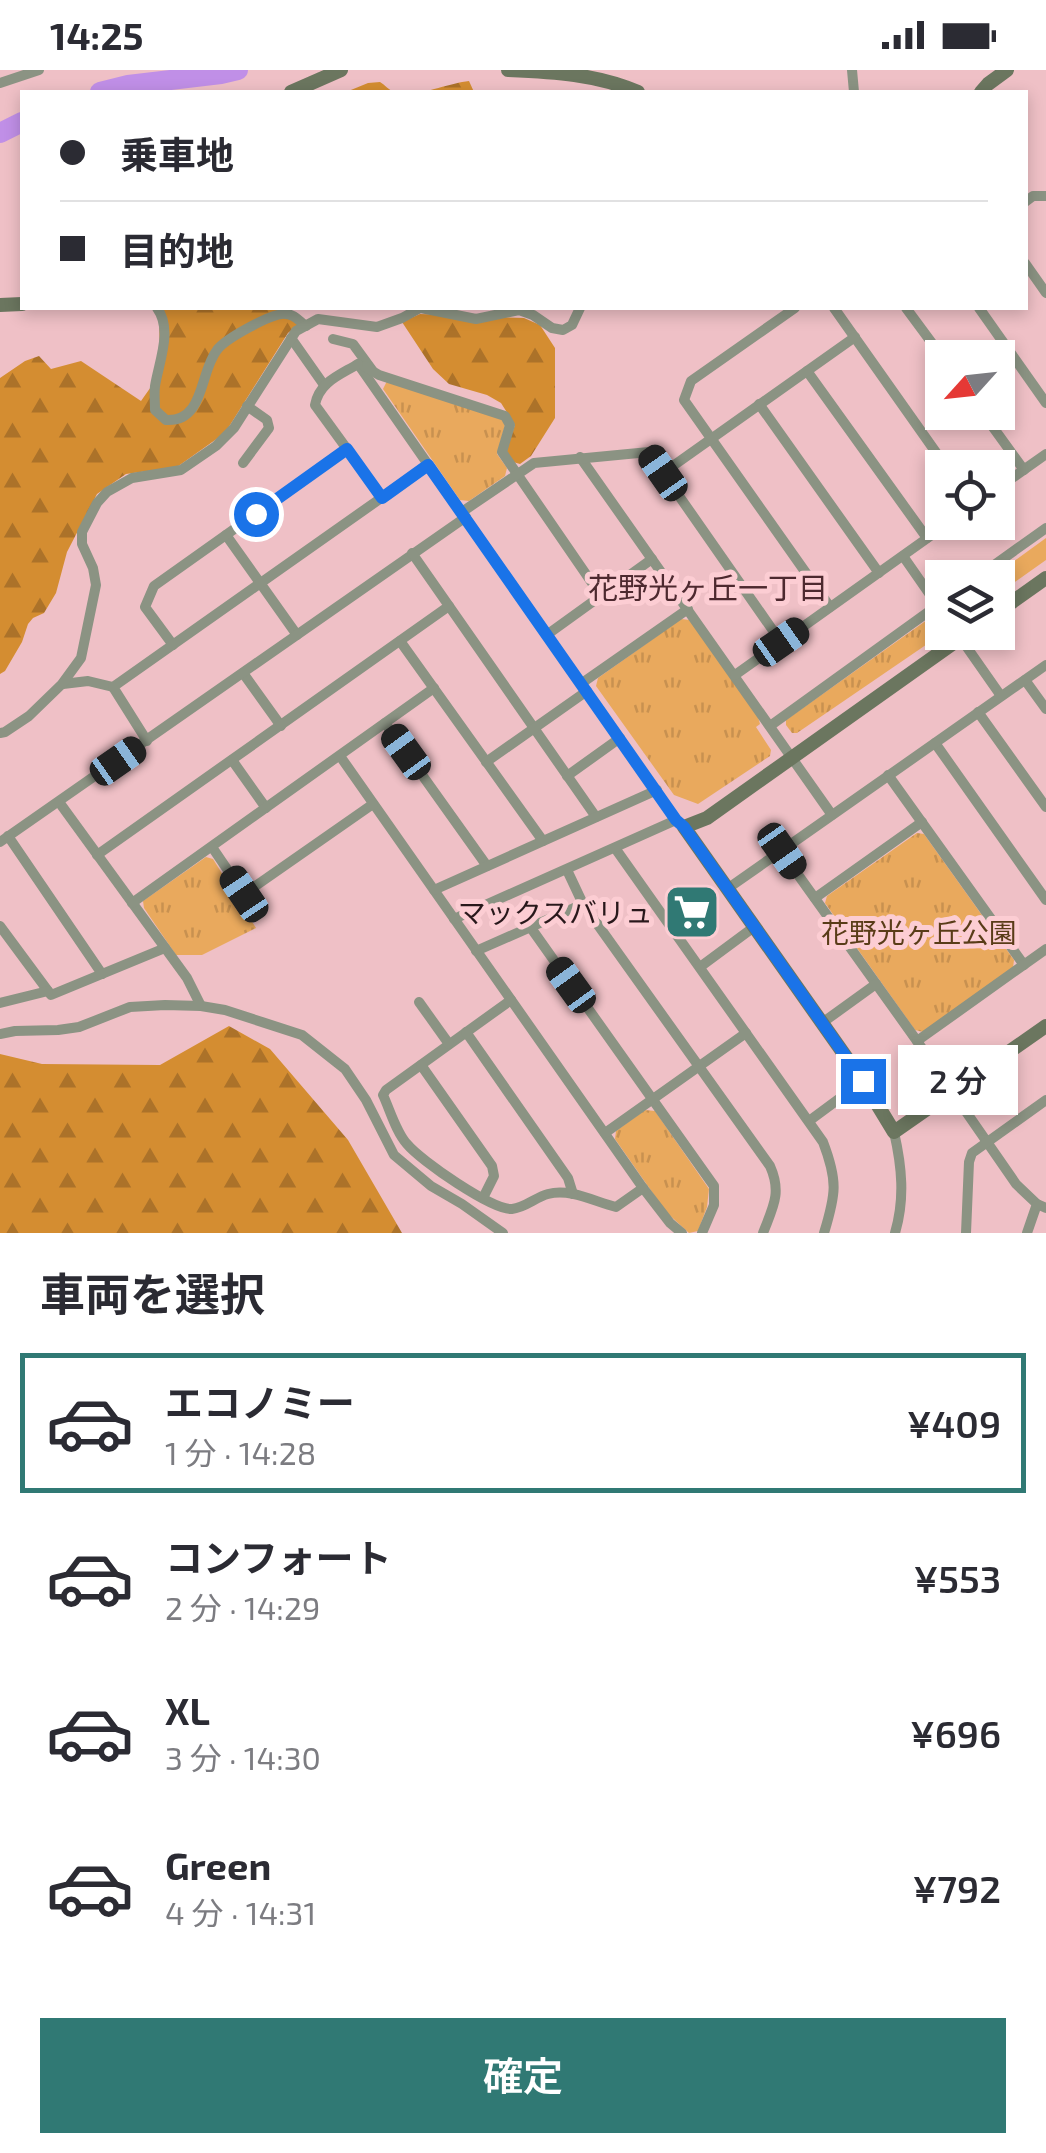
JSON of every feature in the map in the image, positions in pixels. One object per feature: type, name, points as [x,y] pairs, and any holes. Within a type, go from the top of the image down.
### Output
[{"type":"street","points":[[0,83],[39,70]]},
{"type":"street","points":[[296,90],[342,70]]},
{"type":"street","points":[[508,70],[601,78],[633,90]]},
{"type":"street","points":[[983,90],[1006,70]]},
{"type":"street","points":[[1028,267],[1046,293]]},
{"type":"street","points":[[158,310],[165,323],[154,390],[155,410],[166,420],[177,421],[192,411],[218,349],[232,339],[281,313],[292,314],[306,326]]},
{"type":"street","points":[[394,310],[396,320]]},
{"type":"street","points":[[2,734],[62,684],[81,658],[96,586],[94,568],[82,544],[82,532],[107,492],[132,478],[170,473],[191,464],[227,436],[296,331],[318,319],[377,327],[416,310]]},
{"type":"street","points":[[430,310],[476,319],[490,312],[519,310],[563,330],[572,324],[579,310]]},
{"type":"street","points":[[792,310],[691,381],[684,400],[830,608]]},
{"type":"street","points":[[835,310],[934,450]]},
{"type":"street","points":[[907,310],[929,340]]},
{"type":"street","points":[[980,310],[1046,402]]},
{"type":"street","points":[[663,473],[855,337]]},
{"type":"street","points":[[290,338],[324,385]]},
{"type":"street","points":[[333,340],[354,344],[372,371]]},
{"type":"street","points":[[358,364],[324,385],[315,405],[382,498]]},
{"type":"street","points":[[358,364],[505,416],[510,424],[502,452],[601,596]]},
{"type":"street","points":[[358,364],[863,1081],[894,1132],[902,1176],[901,1211],[895,1233]]},
{"type":"street","points":[[807,370],[925,535]]},
{"type":"street","points":[[759,404],[879,572]]},
{"type":"street","points":[[242,463],[269,428],[267,420],[248,406]]},
{"type":"street","points":[[995,430],[1024,470]]},
{"type":"street","points":[[173,646],[145,607],[154,586],[347,449]]},
{"type":"street","points":[[102,974],[4,839],[244,673],[534,463],[649,452],[781,642]]},
{"type":"street","points":[[1015,476],[1046,454]]},
{"type":"street","points":[[580,458],[832,815]]},
{"type":"street","points":[[113,688],[428,465]]},
{"type":"street","points":[[1001,560],[1046,528]]},
{"type":"street","points":[[226,535],[297,635]]},
{"type":"street","points":[[734,676],[925,540]]},
{"type":"street","points":[[412,553],[596,818]]},
{"type":"street","points":[[903,556],[925,585]]},
{"type":"street","points":[[548,634],[652,559]]},
{"type":"street","points":[[1015,600],[1046,578]]},
{"type":"street","points":[[97,855],[449,606]]},
{"type":"street","points":[[486,762],[688,609]]},
{"type":"street","points":[[770,726],[925,617]]},
{"type":"street","points":[[400,641],[543,841]]},
{"type":"street","points":[[454,919],[615,848],[680,823],[707,818],[940,650]]},
{"type":"street","points":[[972,650],[1002,696]]},
{"type":"street","points":[[728,889],[1046,665]]},
{"type":"street","points":[[244,673],[281,726]]},
{"type":"street","points":[[1025,680],[1046,709]]},
{"type":"street","points":[[62,684],[88,681],[113,688],[147,741]]},
{"type":"street","points":[[132,903],[434,688]]},
{"type":"street","points":[[978,712],[1046,807]]},
{"type":"street","points":[[385,723],[487,866]]},
{"type":"street","points":[[567,776],[620,738]]},
{"type":"street","points":[[934,743],[1046,900]]},
{"type":"street","points":[[340,756],[643,1188],[682,1233]]},
{"type":"street","points":[[232,760],[266,808]]},
{"type":"street","points":[[888,775],[1024,965]]},
{"type":"street","points":[[434,890],[657,790]]},
{"type":"street","points":[[59,802],[187,978],[201,1006]]},
{"type":"street","points":[[212,847],[244,894],[373,804]]},
{"type":"street","points":[[815,898],[922,822]]},
{"type":"street","points":[[615,848],[823,1142],[833,1169],[834,1199],[824,1233]]},
{"type":"street","points":[[782,851],[1016,1184],[1042,1206],[1027,1233]]},
{"type":"street","points":[[567,870],[583,904],[770,1166],[777,1181],[776,1197],[763,1233]]},
{"type":"street","points":[[476,951],[583,904]]},
{"type":"street","points":[[0,926],[51,995],[165,948]]},
{"type":"street","points":[[700,967],[754,926]]},
{"type":"street","points":[[530,928],[714,1186],[714,1205],[702,1233]]},
{"type":"street","points":[[917,1041],[1046,950]]},
{"type":"street","points":[[822,1022],[876,984]]},
{"type":"street","points":[[0,1003],[48,991]]},
{"type":"street","points":[[511,1000],[386,1090],[383,1095],[405,1143],[495,1206],[516,1209],[559,1192],[616,1207],[643,1188]]},
{"type":"street","points":[[419,1002],[449,1044]]},
{"type":"street","points":[[0,1034],[79,1027],[142,1005],[225,1010],[302,1035],[345,1069],[394,1155],[431,1186],[503,1233]]},
{"type":"street","points":[[894,1132],[1046,1026]]},
{"type":"street","points":[[466,1032],[568,1178],[573,1194]]},
{"type":"street","points":[[605,1134],[746,1033]]},
{"type":"street","points":[[421,1064],[492,1166],[494,1176],[483,1198]]},
{"type":"street","points":[[809,1121],[863,1081]]},
{"type":"street","points":[[966,1233],[972,1153],[1046,1100]]},
{"type":"green space","points":[[469,81],[473,90],[431,90]]},
{"type":"green space","points":[[380,82],[391,90],[351,90],[368,83]]},
{"type":"green space","points":[[159,310],[290,310],[298,325],[288,333],[225,433],[177,467],[126,474],[97,494],[67,552],[56,593],[44,613],[28,624],[22,642],[0,674],[0,378],[39,356],[51,369],[81,361],[141,401],[160,374]]},
{"type":"green space","points":[[420,314],[524,318],[540,325],[555,348],[555,418],[531,456],[520,464],[513,462],[506,451],[515,425],[501,403],[449,384],[433,369],[402,322]]},
{"type":"green space","points":[[387,381],[502,419],[505,425],[497,454],[507,468],[505,476],[469,501],[460,500],[383,389]]},
{"type":"green space","points":[[1046,538],[1046,560],[1015,582],[1015,560]]},
{"type":"green space","points":[[681,619],[690,620],[758,717],[760,724],[756,727],[771,750],[770,756],[698,804],[674,795],[596,686],[598,678]]},
{"type":"green space","points":[[925,621],[925,646],[797,733],[792,733],[786,720]]},
{"type":"green space","name":"花野光ヶ丘公園","points":[[917,833],[924,834],[1014,960],[1013,968],[923,1032],[915,1030],[825,903],[827,896]]},
{"type":"green space","points":[[206,857],[213,859],[256,928],[202,955],[176,955],[143,901]]},
{"type":"green space","points":[[229,1026],[270,1049],[348,1140],[402,1233],[0,1233],[0,1054],[42,1064],[160,1065]]},
{"type":"green space","points":[[645,1110],[655,1111],[709,1189],[698,1231],[689,1233],[666,1212],[615,1139],[616,1131]]},
{"type":"waterway","points":[[108,90],[238,70]]},
{"type":"waterway","points":[[0,133],[20,123]]},
{"type":"place","name":"マックスバリュ","points":[[692,912]]},
{"type":"district","name":"花野光ヶ丘一丁目","points":[[708,587]]},
{"type":"route","points":[[256,514],[347,449],[382,498],[428,465],[863,1081]]}]
